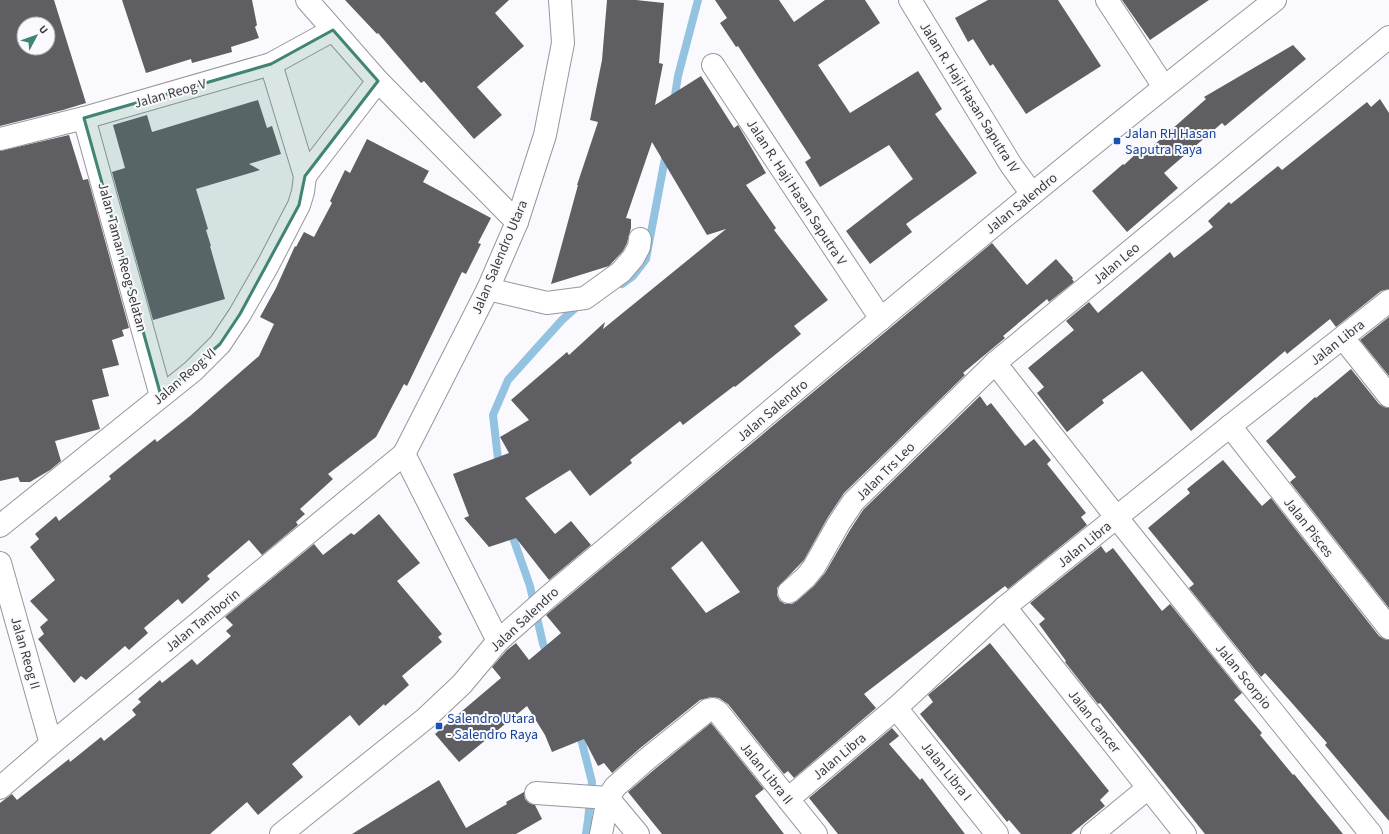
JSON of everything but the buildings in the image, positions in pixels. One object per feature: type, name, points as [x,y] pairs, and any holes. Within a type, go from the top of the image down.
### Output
[{"type":"street","points":[[307,0],[378,81],[517,222]]},
{"type":"street","name":"Jalan Salendro Utara","points":[[404,454],[488,290],[517,222],[545,135],[563,42],[560,0]]},
{"type":"street","name":"Jalan R. Haji Hasan Saputra IV","points":[[910,0],[1011,165],[1032,194]]},
{"type":"street","points":[[1107,0],[1164,87]]},
{"type":"street","name":"Jalan Salendro","points":[[281,834],[426,718],[462,684],[498,641],[522,618],[1032,194],[1164,87],[1275,0]]},
{"type":"street","name":"Jalan Reog V","points":[[0,139],[84,118],[271,64],[333,30]]},
{"type":"street","name":"Jalan Leo","points":[[995,363],[1389,37]]},
{"type":"street","name":"Jalan Reog VI","points":[[0,526],[193,371],[220,344],[240,314],[268,265],[298,205],[303,192],[305,176],[271,64]]},
{"type":"street","name":"Jalan R. Haji Hasan Saputra V","points":[[713,66],[881,319]]},
{"type":"street","name":"Jalan Reog VI","points":[[305,176],[378,81]]},
{"type":"street","name":"Jalan Taman Reog Selatan","points":[[84,118],[161,396]]},
{"type":"street","points":[[488,290],[547,303],[586,298],[621,272],[633,258],[639,247],[640,239]]},
{"type":"street","name":"Jalan Libra","points":[[788,799],[896,708],[1005,607],[1230,426],[1389,301]]},
{"type":"street","points":[[1343,338],[1389,396]]},
{"type":"street","points":[[995,363],[1117,518]]},
{"type":"street","name":"Jalan Trs Leo","points":[[789,592],[806,577],[814,567],[839,523],[853,502],[995,363]]},
{"type":"street","name":"Jalan Pisces","points":[[1230,426],[1389,628]]},
{"type":"street","points":[[404,454],[498,641]]},
{"type":"street","name":"Jalan Tamborin","points":[[0,788],[51,744],[404,454]]},
{"type":"street","name":"Jalan Scorpio","points":[[1117,518],[1371,834]]},
{"type":"street","name":"Jalan Reog II","points":[[0,563],[51,744]]},
{"type":"street","name":"Jalan Cancer","points":[[1005,607],[1185,834]]},
{"type":"street","name":"Jalan Libra I","points":[[896,708],[997,834]]},
{"type":"street","name":"Jalan Libra II","points":[[595,798],[615,787],[708,710],[713,709],[718,712],[816,834]]},
{"type":"street","points":[[1092,834],[1148,788]]},
{"type":"street","points":[[536,793],[595,798],[638,834]]},
{"type":"street","points":[[595,798],[601,834]]},
{"type":"highlighted area","points":[[333,30],[378,81],[305,176],[299,205],[240,314],[220,344],[161,396],[84,118],[271,64]]},
{"type":"waterway","points":[[674,102],[678,76],[698,0]]},
{"type":"waterway","points":[[622,284],[633,276],[646,259],[666,153]]},
{"type":"waterway","points":[[499,467],[493,415],[508,380],[562,320],[580,304]]},
{"type":"waterway","points":[[510,529],[530,586],[543,644],[548,656]]},
{"type":"waterway","points":[[579,731],[592,782],[586,834]]},
{"type":"place","name":"Jalan RH Hasan Saputra Raya","points":[[1117,141]]},
{"type":"place","name":"Salendro Utara - Salendro Raya","points":[[439,726]]}]
